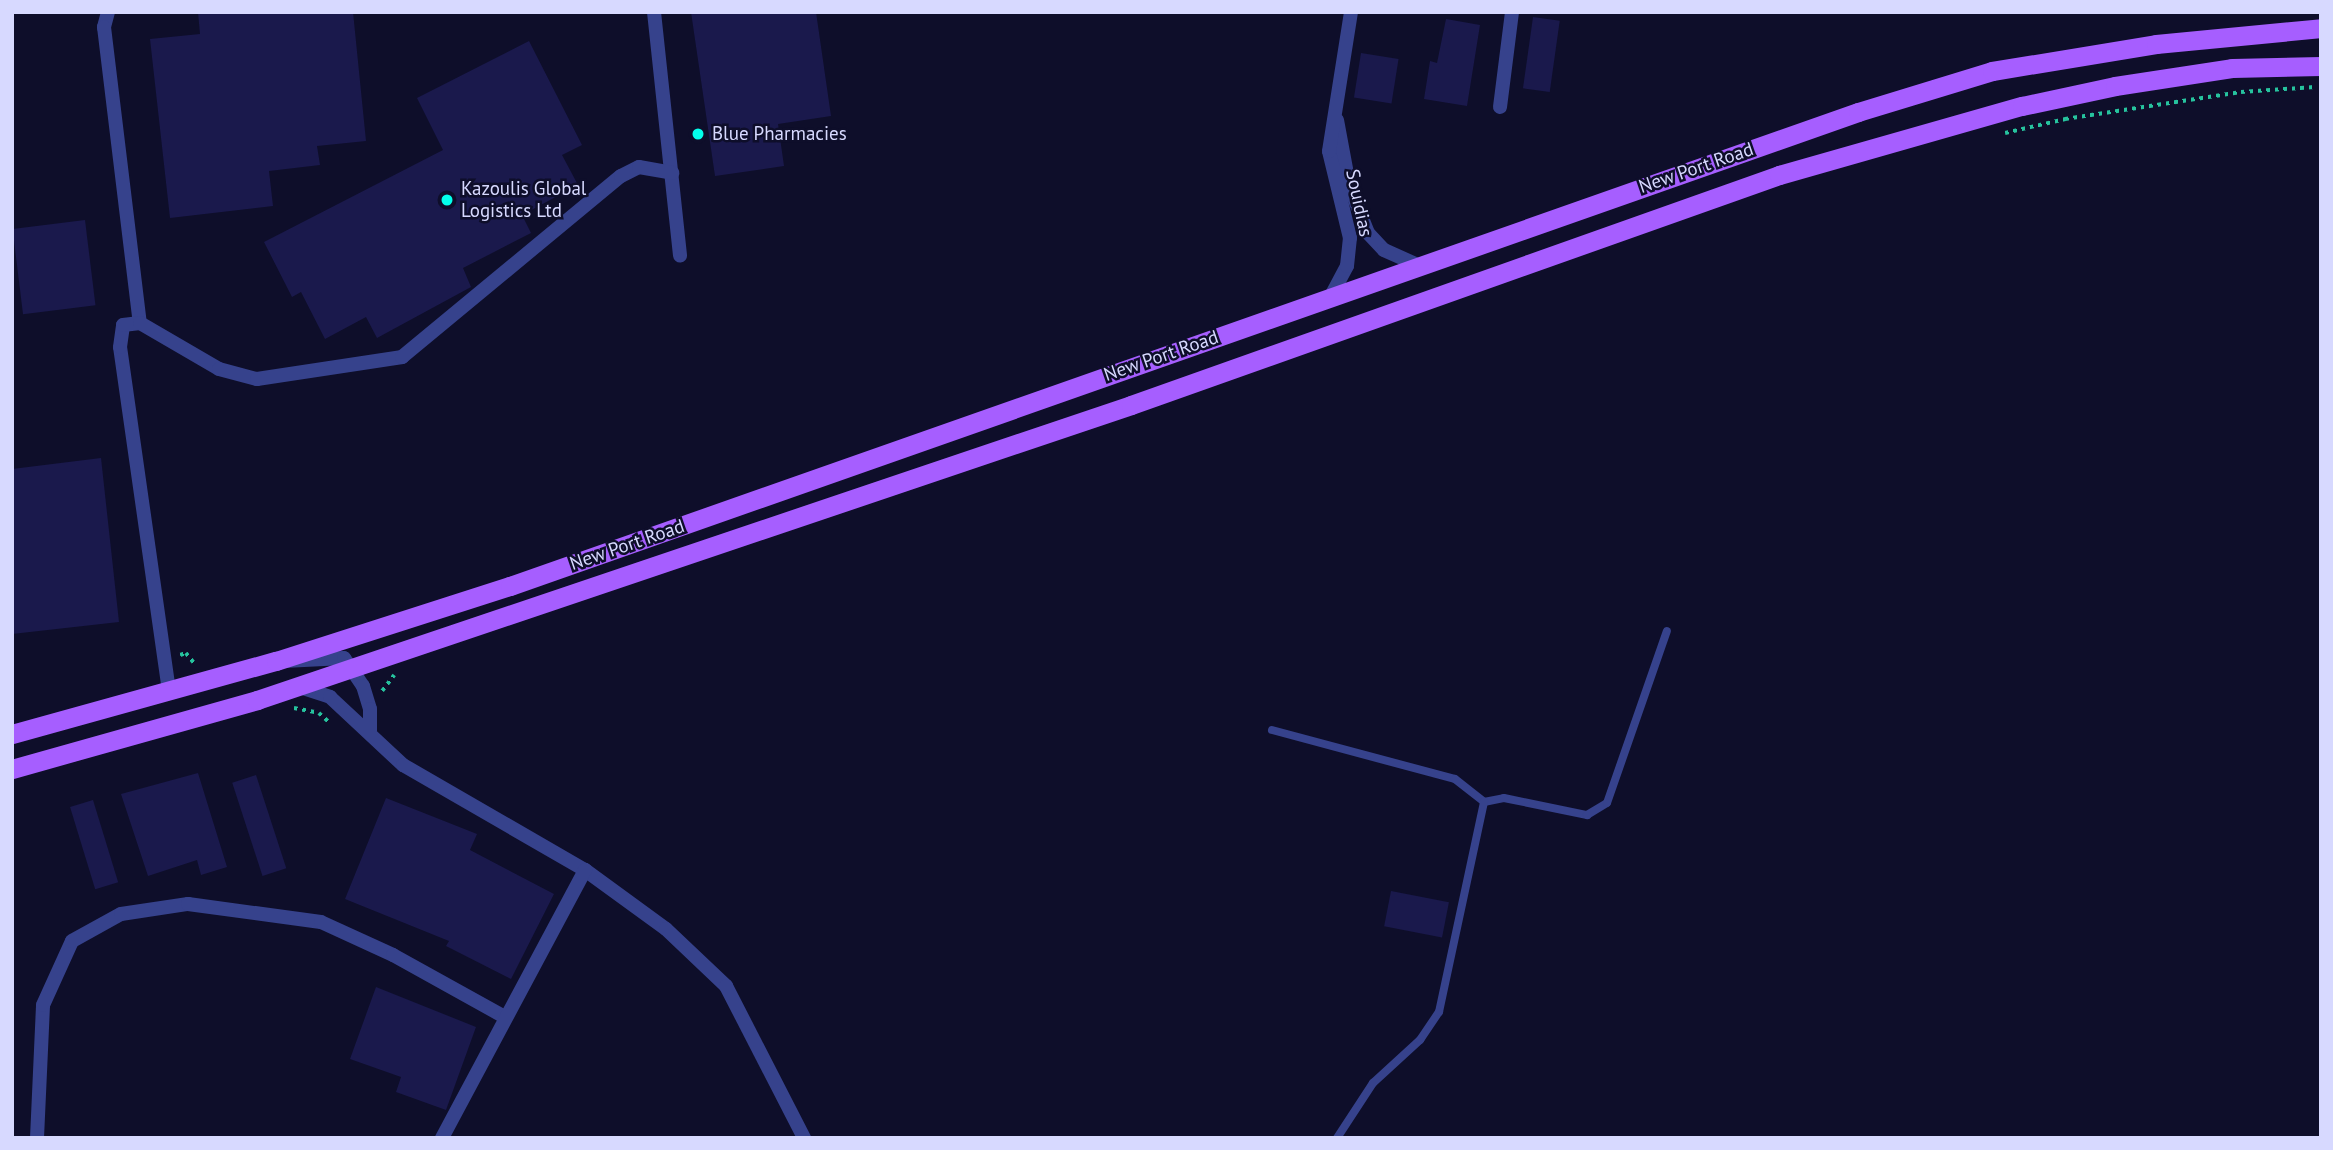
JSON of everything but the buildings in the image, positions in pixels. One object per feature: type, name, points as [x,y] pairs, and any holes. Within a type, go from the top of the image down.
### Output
[{"type":"main road","name":"New Port Road","points":[[12,734],[276,661],[510,586],[1417,265],[1858,112],[1992,71],[2156,44],[2321,28]]},
{"type":"main road","name":"New Port Road","points":[[12,769],[354,667],[1143,400],[1779,175],[2022,106],[2115,86],[2232,68],[2321,66]]},
{"type":"street","points":[[108,12],[104,27],[140,323]]},
{"type":"street","points":[[654,12],[680,256]]},
{"type":"street","name":"Souidias","points":[[1331,296],[1347,266],[1350,238],[1329,151],[1350,12]]},
{"type":"street","points":[[1500,107],[1512,12]]},
{"type":"street","name":"Souidias","points":[[1335,115],[1349,185],[1368,233],[1384,250],[1417,265]]},
{"type":"street","points":[[169,691],[120,347],[123,325],[140,323],[219,369],[257,379],[402,357],[621,176],[639,167],[671,173]]},
{"type":"street","points":[[276,661],[301,663],[344,658],[354,667],[370,709],[370,731]]},
{"type":"street","points":[[297,686],[330,697],[370,731],[381,747],[403,765],[585,870],[666,929],[726,986],[804,1138]]},
{"type":"street","points":[[442,1138],[585,870]]},
{"type":"street","points":[[37,1138],[43,1005],[72,940],[121,914],[188,904],[321,922],[393,955],[505,1017]]},
{"type":"lane","points":[[1272,730],[1455,779],[1484,802],[1504,798],[1587,815],[1607,803],[1667,631]]},
{"type":"lane","points":[[1338,1138],[1373,1083],[1420,1040],[1439,1012],[1484,802]]},
{"type":"path","points":[[2241,92],[2321,87]]},
{"type":"place","name":"Blue Pharmacies","points":[[698,134]]},
{"type":"place","name":"Kazoulis Global Logistics Ltd","points":[[447,200]]}]
